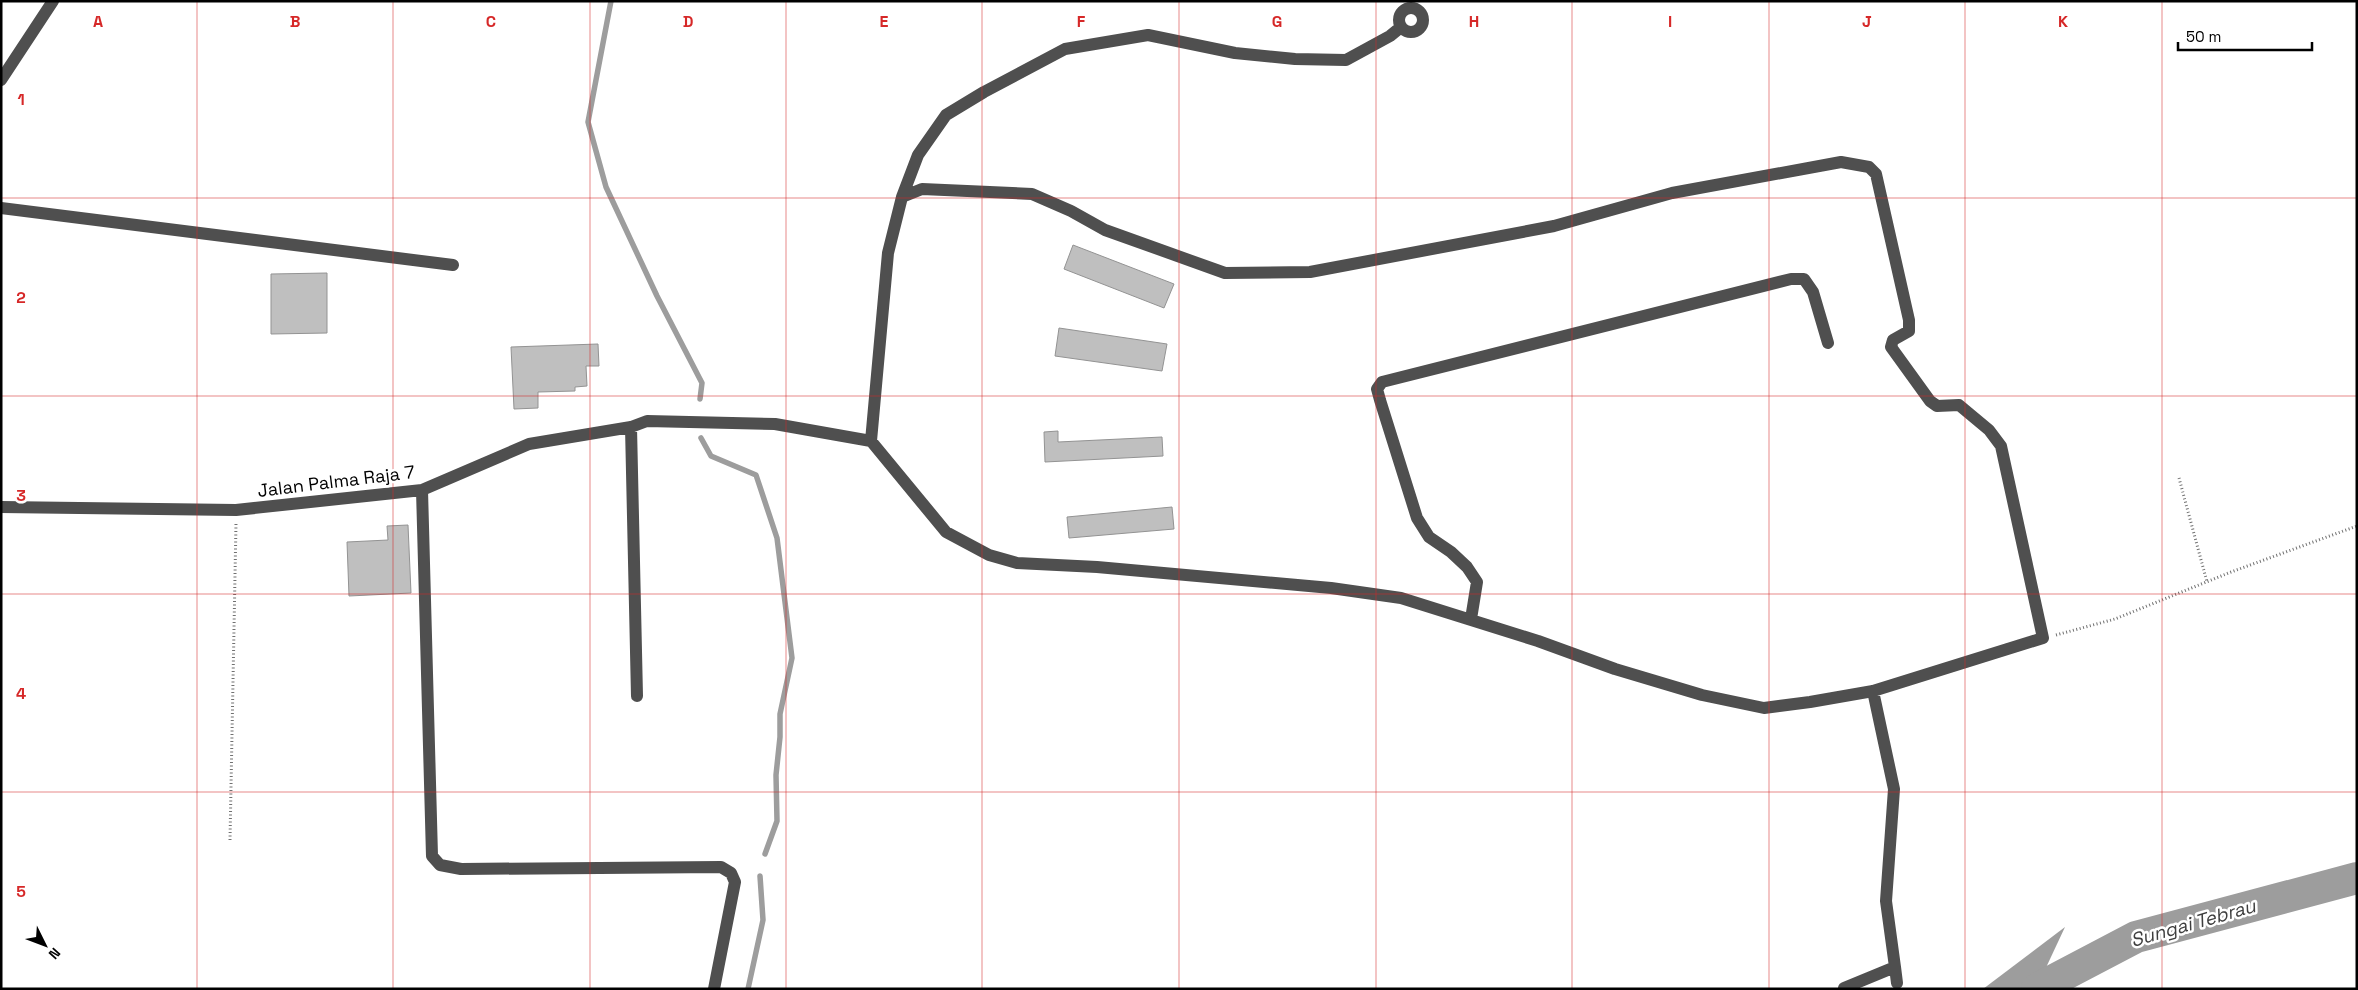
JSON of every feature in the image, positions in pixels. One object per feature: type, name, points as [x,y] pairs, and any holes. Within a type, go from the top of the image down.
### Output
[{"type":"street","points":[[1,80],[53,1]]},
{"type":"street","points":[[902,197],[922,189],[1032,194],[1071,211],[1105,230],[1225,273],[1310,272],[1554,226],[1672,193],[1841,162],[1869,167],[1876,174],[1909,320],[1909,331],[1893,340],[1891,347],[1930,401],[1937,406],[1959,404],[1989,430],[2001,446],[2043,638],[1873,691],[1764,708],[1702,695],[1614,669],[1471,619],[1401,598],[1331,588],[1097,567],[1017,563],[989,556],[946,532],[871,441],[888,253],[902,197],[918,155],[946,115],[984,92],[1065,49],[1148,35],[1235,53],[1295,59],[1346,60],[1390,36],[1401,27]]},
{"type":"street","points":[[1,208],[453,265]]},
{"type":"street","points":[[1471,619],[1477,582],[1467,567],[1451,552],[1429,537],[1417,518],[1377,389],[1382,382],[1791,280],[1804,279],[1813,292],[1828,343]]},
{"type":"street","name":"Jalan Palma Raja 7","points":[[1,507],[236,510],[422,490],[529,444],[631,427],[647,420],[775,424],[871,441]]},
{"type":"street","points":[[631,427],[637,696]]},
{"type":"street","points":[[422,490],[432,856],[440,866],[460,869],[721,866],[731,873],[735,882],[714,989]]},
{"type":"street","points":[[1873,691],[1894,789],[1886,901],[1897,983]]},
{"type":"street","points":[[1844,988],[1895,967]]},
{"type":"path","points":[[2179,478],[2207,582]]},
{"type":"path","points":[[230,840],[236,510]]},
{"type":"path","points":[[2043,638],[2115,619],[2207,582],[2357,526]]},
{"type":"shaded area","points":[[2065,927],[2036,989],[1983,989]]},
{"type":"building","points":[[1073,245],[1174,284],[1164,308],[1064,269]]},
{"type":"building","points":[[327,273],[327,333],[271,334],[271,274]]},
{"type":"building","points":[[1059,328],[1167,344],[1162,371],[1055,356]]},
{"type":"building","points":[[598,344],[599,366],[586,366],[587,386],[575,387],[575,391],[538,392],[538,408],[514,409],[511,347]]},
{"type":"building","points":[[1058,431],[1058,442],[1162,437],[1163,456],[1045,462],[1044,432]]},
{"type":"building","points":[[1172,507],[1174,529],[1069,538],[1067,517]]},
{"type":"building","points":[[408,525],[411,593],[349,596],[347,542],[388,540],[387,526]]},
{"type":"waterway","points":[[611,1],[588,122],[606,187],[657,296],[702,383],[700,399]]},
{"type":"waterway","points":[[701,438],[711,456],[756,475],[777,538],[792,658],[780,714],[780,737],[776,775],[777,821],[765,854]]},
{"type":"waterway","points":[[748,989],[763,920],[760,876]]},
{"type":"waterway","name":"Sungai Tebrau","points":[[2037,989],[2136,937],[2357,878]]}]
